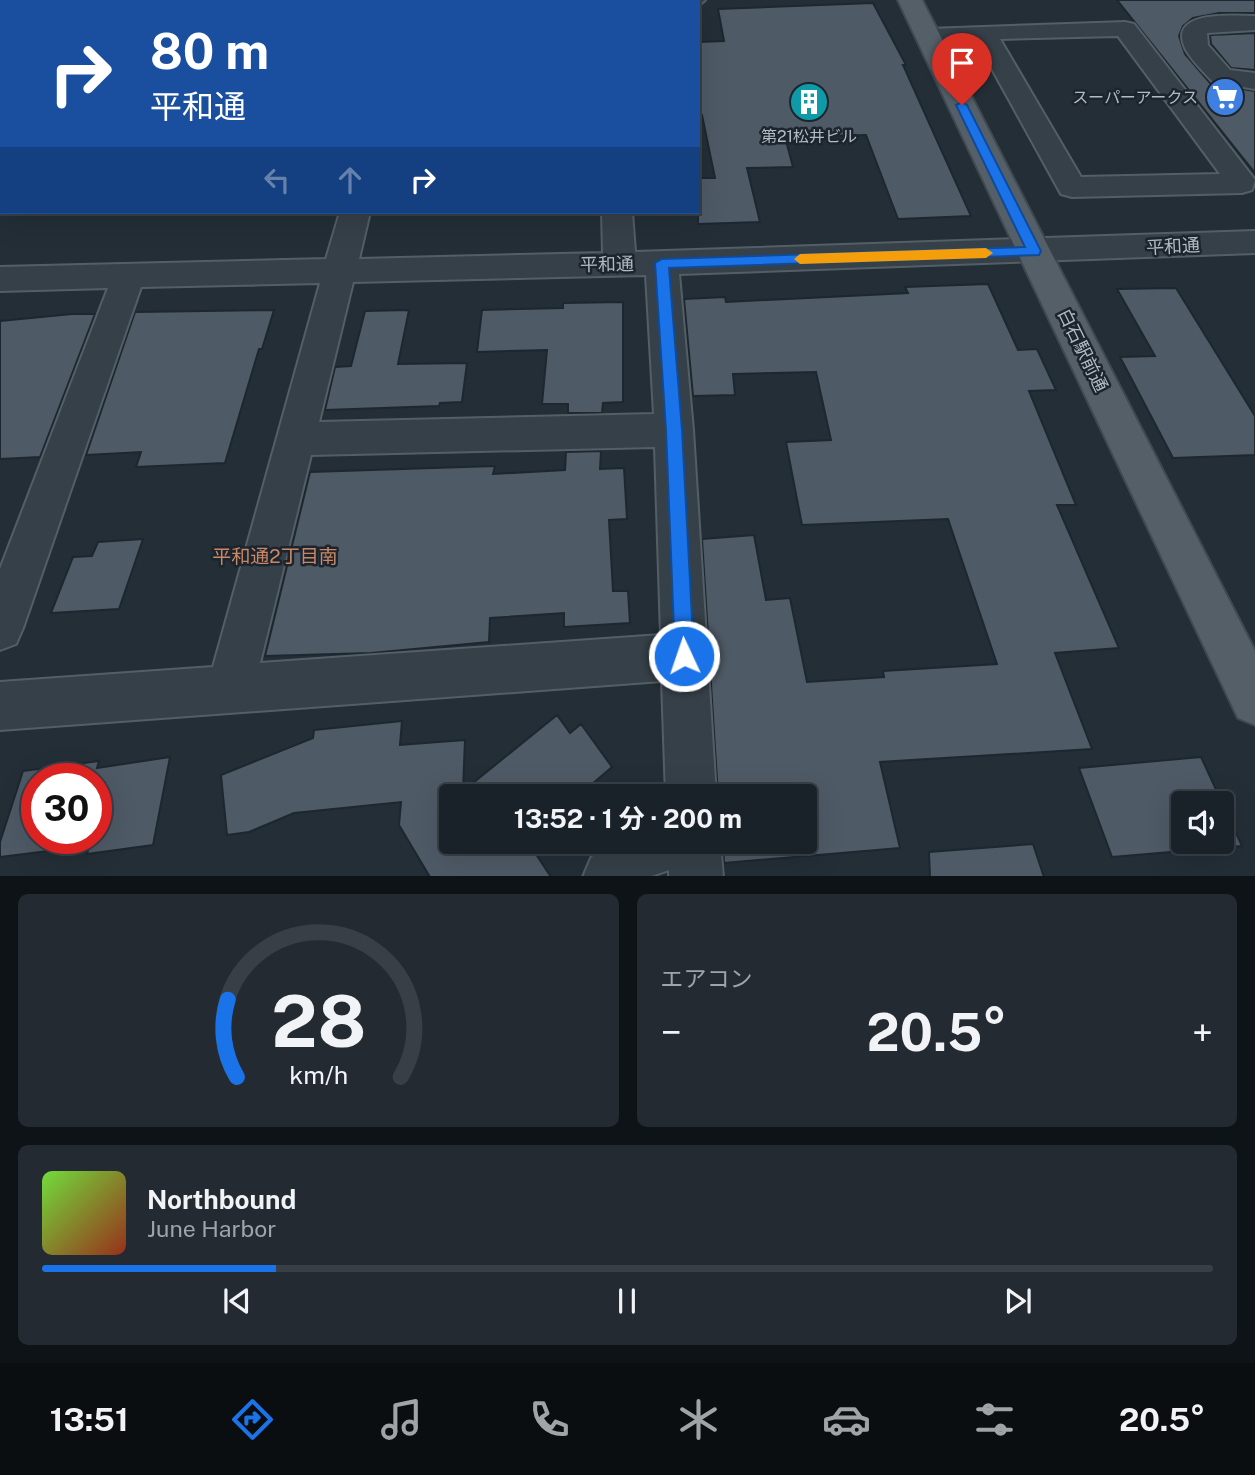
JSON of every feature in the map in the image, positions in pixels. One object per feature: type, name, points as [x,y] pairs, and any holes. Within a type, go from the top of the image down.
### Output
[{"type":"main road","name":"白石駅前通","points":[[909,0],[1255,701]]},
{"type":"street","points":[[1196,38],[1207,24],[1255,23]]},
{"type":"street","points":[[928,36],[1125,29],[1248,193]]},
{"type":"street","points":[[984,32],[1072,187],[1248,193]]},
{"type":"street","points":[[1196,38],[1255,45]]},
{"type":"street","points":[[1196,38],[1222,78],[1255,81]]},
{"type":"street","points":[[230,689],[355,214]]},
{"type":"street","points":[[617,214],[619,263]]},
{"type":"street","name":"平和通","points":[[0,279],[662,263],[1255,242]]},
{"type":"street","points":[[662,263],[674,430],[690,784]]},
{"type":"street","points":[[0,628],[128,278]]},
{"type":"street","points":[[294,439],[674,430]]},
{"type":"street","points":[[0,706],[684,656]]},
{"type":"street","points":[[611,876],[634,854]]},
{"type":"street","points":[[695,854],[696,876]]},
{"type":"building","points":[[1117,0],[1255,0],[1255,13],[1219,13],[1193,18],[1183,26],[1179,36],[1185,54],[1211,84],[1255,91],[1255,173]]},
{"type":"building","points":[[873,3],[906,65],[903,65],[971,216],[898,219],[866,135],[785,137],[793,167],[747,168],[760,222],[698,224],[700,178],[715,178],[700,115],[700,42],[724,41],[718,9]]},
{"type":"building","points":[[1255,33],[1255,70],[1231,68],[1211,44],[1210,35]]},
{"type":"building","points":[[988,284],[1018,350],[1037,349],[1056,390],[1029,391],[1076,505],[1057,505],[1119,648],[1055,653],[1092,749],[880,762],[900,848],[724,863],[724,854],[817,854],[817,784],[717,784],[702,539],[754,535],[766,600],[790,598],[807,682],[884,677],[883,671],[997,664],[948,519],[802,525],[786,442],[831,440],[816,372],[733,374],[735,395],[693,396],[684,299],[725,297],[726,302],[908,293],[905,287]]},
{"type":"building","points":[[1176,288],[1255,416],[1255,455],[1173,458],[1120,357],[1155,356],[1117,289]]},
{"type":"building","points":[[623,302],[623,402],[603,403],[602,413],[568,413],[568,404],[542,404],[547,350],[477,352],[482,310],[563,308],[563,303]]},
{"type":"building","points":[[274,310],[262,349],[259,349],[225,463],[136,467],[141,452],[86,455],[135,312]]},
{"type":"building","points":[[409,310],[398,364],[467,363],[462,402],[440,403],[439,406],[325,410],[335,367],[351,366],[365,311]]},
{"type":"building","points":[[95,314],[40,457],[0,459],[0,321]]},
{"type":"building","points":[[601,451],[600,469],[624,468],[627,519],[609,520],[613,591],[628,591],[630,623],[564,627],[564,613],[490,618],[489,642],[371,653],[265,656],[310,472],[495,466],[493,474],[565,470],[566,452]]},
{"type":"building","points":[[143,539],[119,609],[51,613],[73,557],[92,556],[98,542]]},
{"type":"building","points":[[557,715],[570,733],[581,724],[612,767],[592,784],[472,784]]},
{"type":"building","points":[[402,721],[400,745],[465,740],[463,784],[439,784],[439,854],[536,854],[550,876],[429,876],[399,825],[401,802],[294,813],[249,832],[227,835],[221,775],[313,738],[314,730]]},
{"type":"building","points":[[170,757],[153,845],[112,851],[112,766]]},
{"type":"building","points":[[1201,757],[1217,791],[1171,791],[1171,852],[1112,857],[1079,768]]},
{"type":"building","points":[[21,777],[21,854],[24,854],[0,857],[0,842]]},
{"type":"building","points":[[1234,829],[1242,846],[1234,847]]},
{"type":"building","points":[[1033,844],[1044,876],[930,876],[929,852]]},
{"type":"slow traffic","points":[[800,259],[986,253]]},
{"type":"place","name":"スーパーアークス","points":[[1225,97]]},
{"type":"place","name":"第21松井ビル","points":[[809,102]]},
{"type":"district","name":"平和通2丁目南","points":[[275,556]]},
{"type":"route","points":[[684,656],[674,430],[662,263],[1034,251],[962,105]]}]
